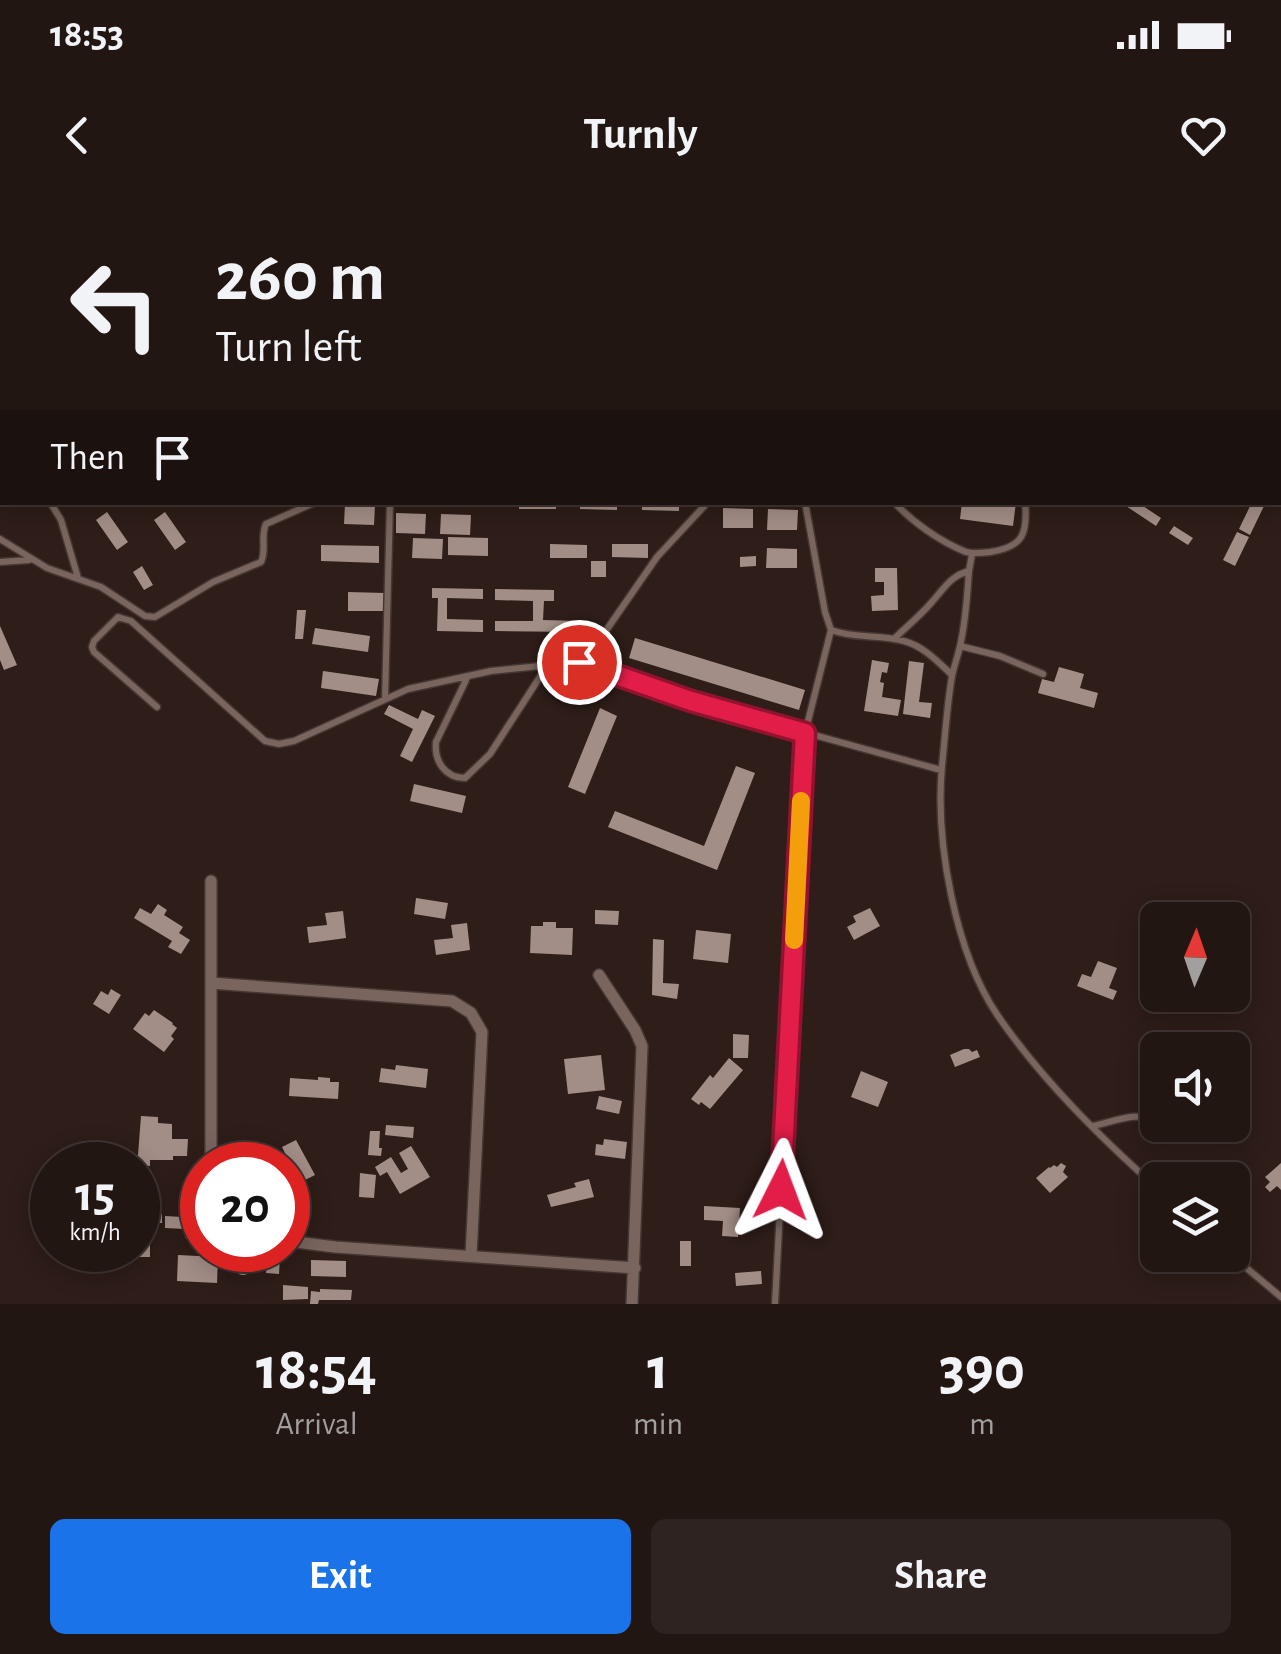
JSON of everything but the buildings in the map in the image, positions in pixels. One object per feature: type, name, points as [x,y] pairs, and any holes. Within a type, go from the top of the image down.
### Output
[{"type":"street","points":[[210,1142],[211,881]]},
{"type":"street","points":[[599,975],[642,1046],[632,1304]]},
{"type":"street","points":[[211,983],[452,1000],[470,1013],[482,1032],[470,1256]]},
{"type":"street","points":[[310,1243],[635,1268]]},
{"type":"lane","points":[[52,505],[62,520],[79,580]]},
{"type":"lane","points":[[0,540],[31,560],[101,587],[145,616],[155,617],[212,582],[254,566],[264,558],[261,536],[266,524],[309,505]]},
{"type":"lane","points":[[385,699],[390,505]]},
{"type":"lane","points":[[579,662],[657,557],[705,505]]},
{"type":"lane","points":[[775,1304],[805,733],[830,630],[806,505]]},
{"type":"lane","points":[[897,505],[920,526],[972,554],[1014,546],[1025,531],[1025,505]]},
{"type":"lane","points":[[972,554],[960,646],[952,675],[942,770],[946,869],[975,974],[996,1014],[1092,1126],[1140,1172]]},
{"type":"lane","points":[[0,562],[31,560]]},
{"type":"lane","points":[[894,639],[950,580],[969,570]]},
{"type":"lane","points":[[125,602],[118,617],[92,647],[157,706]]},
{"type":"lane","points":[[118,617],[131,621],[265,741],[279,744],[294,741],[408,689],[468,676],[579,662],[691,701],[942,770]]},
{"type":"lane","points":[[830,630],[846,636],[894,639],[914,645],[952,675]]},
{"type":"lane","points":[[960,646],[1000,656],[1043,674]]},
{"type":"lane","points":[[468,676],[436,742],[435,752],[446,773],[455,778],[465,778],[490,754],[548,665]]},
{"type":"lane","points":[[1092,1126],[1140,1116]]},
{"type":"lane","points":[[1250,1271],[1281,1297]]},
{"type":"slow traffic","points":[[794,940],[801,801]]},
{"type":"route","points":[[579,662],[691,701],[805,733],[781,1190]]}]
